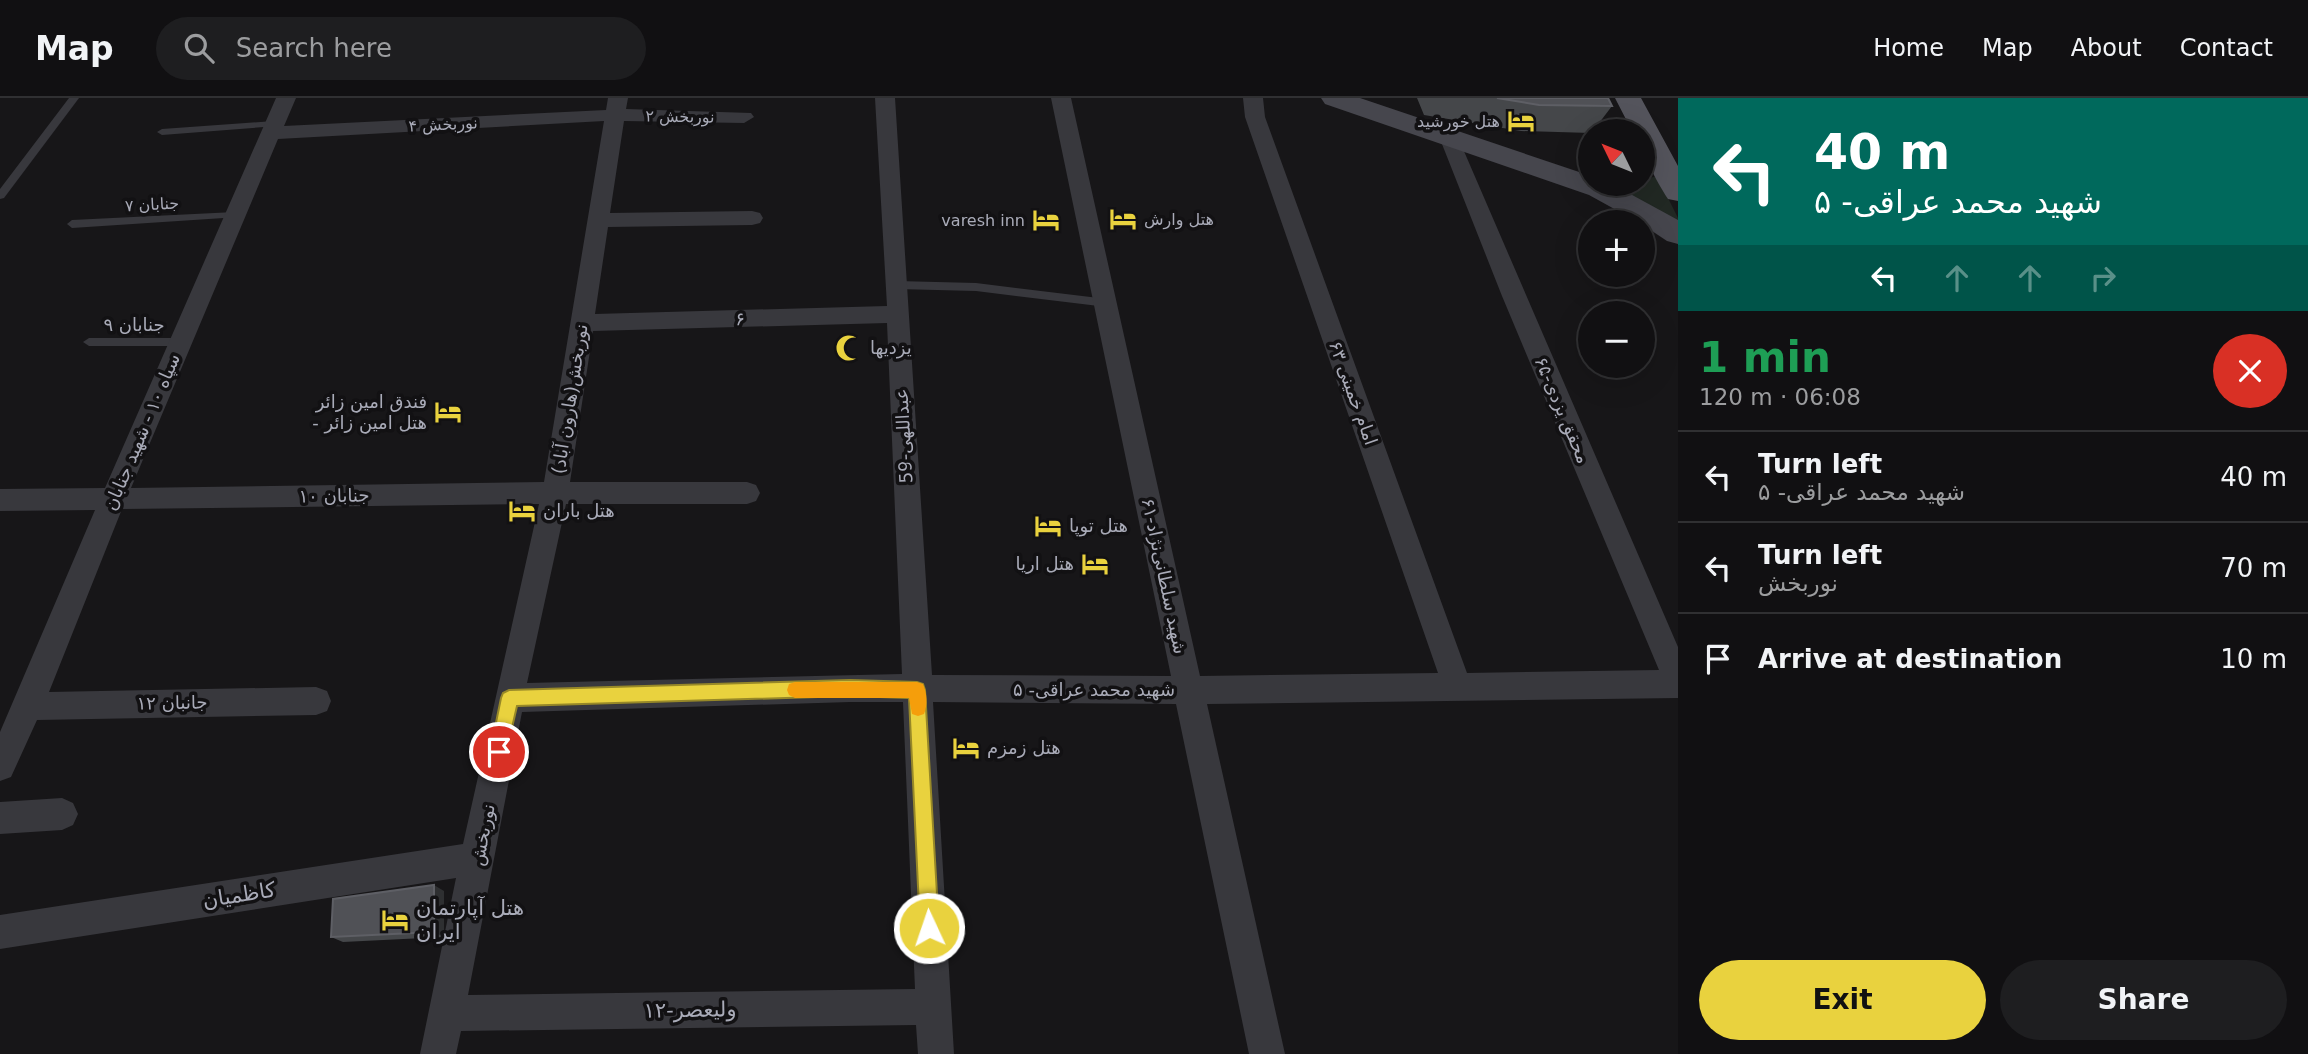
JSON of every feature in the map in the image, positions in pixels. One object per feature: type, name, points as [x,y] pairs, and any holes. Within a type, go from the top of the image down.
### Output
[{"type":"main road","points":[[1628,98],[1662,145]]},
{"type":"main road","points":[[1635,98],[1656,112],[1662,145],[1678,192]]},
{"type":"main road","points":[[1350,101],[1450,139],[1599,189],[1659,220],[1678,234]]},
{"type":"main road","points":[[1536,166],[1578,165]]},
{"type":"street","name":"سپاه ۱۰ - شهید جنابان","points":[[0,766],[28,706],[113,499],[286,98]]},
{"type":"street","name":"عبداللهی-59","points":[[885,98],[936,1054]]},
{"type":"street","name":"شهید سلطانی‌نژاد-۶۱","points":[[1061,98],[1267,1054]]},
{"type":"street","name":"امام خمینی ۶۳","points":[[1254,98],[1255,117],[1273,170],[1457,686]]},
{"type":"street","name":"نوربخش ۴","points":[[272,129],[617,106]]},
{"type":"street","name":"نوربخش ۲","points":[[617,106],[744,117]]},
{"type":"street","name":"نوربخش(هارون آباد)","points":[[509,698],[555,493],[617,106]]},
{"type":"street","name":"محقق یزدی-۶۵","points":[[1450,139],[1513,296],[1678,682]]},
{"type":"street","points":[[599,220],[752,218]]},
{"type":"street","name":"۶","points":[[582,323],[898,314]]},
{"type":"street","name":"جنابان ۱۰","points":[[0,500],[747,493]]},
{"type":"street","name":"شهید محمد عراقی- ۵","points":[[509,698],[850,688],[1188,690],[1678,682]]},
{"type":"street","name":"نوربخش","points":[[438,1054],[509,698]]},
{"type":"street","name":"جانبان ۱۲","points":[[28,706],[316,701]]},
{"type":"street","points":[[0,818],[62,814]]},
{"type":"street","name":"کاظمیان","points":[[0,932],[478,858]]},
{"type":"street","name":"ولیعصر-۱۲","points":[[447,1013],[934,1007]]},
{"type":"lane","points":[[0,197],[74,98]]},
{"type":"lane","points":[[162,132],[272,129]]},
{"type":"lane","name":"جنابان ۷","points":[[72,224],[235,215]]},
{"type":"lane","points":[[897,285],[976,287],[1107,303]]},
{"type":"lane","name":"جنابان ۹","points":[[89,342],[180,342]]},
{"type":"shaded area","points":[[1656,176],[1678,218],[1678,226],[1655,214],[1655,210],[1646,210],[1619,196],[1656,196]]},
{"type":"building","points":[[1497,98],[1608,98],[1612,106],[1539,105]]},
{"type":"building","name":"هتل آپارتمان ایران","points":[[434,885],[434,932],[331,937],[333,899]]},
{"type":"slow traffic","points":[[795,690],[917,690],[918,708]]},
{"type":"place","name":"هتل خورشید","points":[[1521,121]]},
{"type":"place","name":"هتل وارش","points":[[1123,219]]},
{"type":"place","name":"varesh inn","points":[[1046,220]]},
{"type":"place","name":"یزدیها","points":[[849,348]]},
{"type":"place","name":"فندق امین زائر - هتل امین زائر","points":[[448,412]]},
{"type":"place","name":"هتل باران","points":[[522,511]]},
{"type":"place","name":"هتل توپا","points":[[1048,526]]},
{"type":"place","name":"هتل اریا","points":[[1095,564]]},
{"type":"place","name":"هتل زمزم","points":[[966,748]]},
{"type":"place","name":"هتل آپارتمان ایران","points":[[395,920]]},
{"type":"route","points":[[499,752],[509,698],[850,688],[917,690],[929,928]]}]
